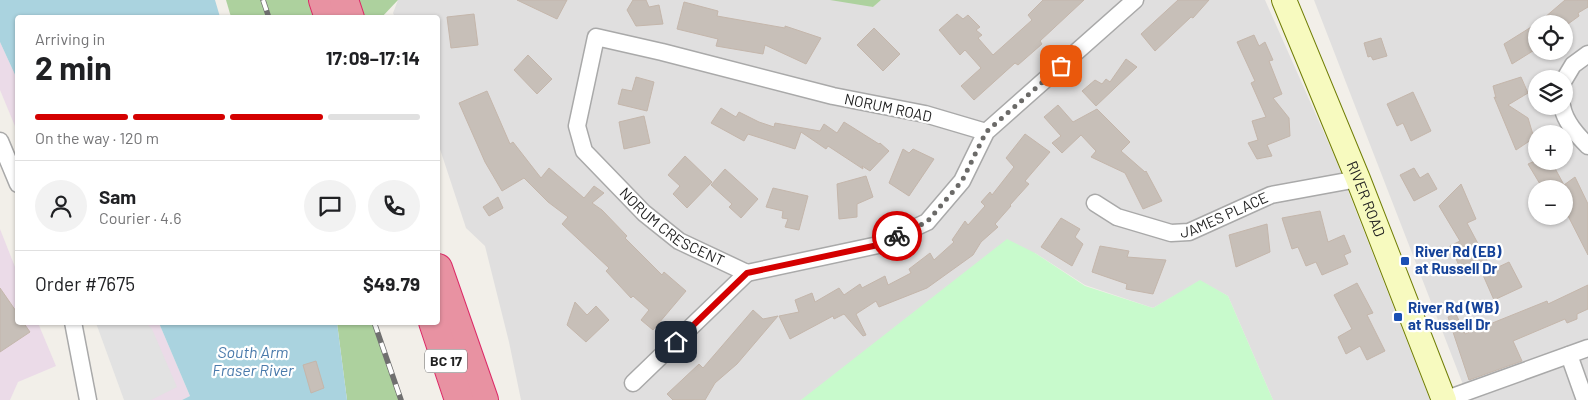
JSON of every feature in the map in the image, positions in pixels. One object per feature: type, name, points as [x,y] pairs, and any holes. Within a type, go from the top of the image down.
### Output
[{"type":"highway","points":[[323,0],[328,15]]},
{"type":"highway","points":[[344,0],[349,15]]},
{"type":"highway","name":"BC 17","points":[[440,274],[484,400]]},
{"type":"highway","name":"BC 17","points":[[434,325],[459,400]]},
{"type":"street","points":[[633,383],[747,273],[878,245],[927,222],[962,181],[986,132],[1135,0]]},
{"type":"street","name":"RIVER ROAD","points":[[1284,0],[1358,179],[1444,400]]},
{"type":"street","name":"NORUM ROAD","points":[[596,37],[833,96],[925,114],[986,132]]},
{"type":"street","name":"NORUM CRESCENT","points":[[596,37],[577,126],[584,151],[644,213],[679,241],[747,273]]},
{"type":"street","points":[[1570,70],[1573,65],[1588,54]]},
{"type":"street","points":[[1564,115],[1571,128],[1588,146]]},
{"type":"street","points":[[0,141],[15,177]]},
{"type":"street","name":"JAMES PLACE","points":[[1095,202],[1117,217],[1171,233],[1189,232],[1271,195],[1358,179]]},
{"type":"street","points":[[75,325],[88,400]]},
{"type":"street","points":[[1444,400],[1588,348]]},
{"type":"street","points":[[1570,355],[1586,400]]},
{"type":"shaded area","points":[[398,0],[848,0],[873,7],[881,0],[1265,0],[1336,160],[1430,400],[1273,400],[1228,296],[1200,281],[1153,308],[1085,285],[1035,253],[801,400],[521,400],[509,342],[485,246],[466,228],[440,149],[440,15],[394,15]]},
{"type":"shaded area","points":[[1314,0],[1588,0],[1588,400],[1469,400]]},
{"type":"shaded area","points":[[0,42],[15,75],[15,126],[0,90]]},
{"type":"shaded area","points":[[0,229],[15,267],[15,325],[39,325],[56,366],[18,382],[10,400],[0,400]]},
{"type":"shaded area","points":[[97,325],[148,325],[152,329],[177,387],[151,400],[124,400]]},
{"type":"shaded area","points":[[101,325],[160,325],[190,396],[182,400],[134,400]]},
{"type":"green space","points":[[226,0],[398,0],[384,15],[230,15]]},
{"type":"green space","points":[[830,0],[881,0],[873,7]]},
{"type":"green space","points":[[1007,239],[1035,253],[1085,286],[1153,308],[1200,280],[1228,296],[1273,400],[801,400]]},
{"type":"green space","points":[[337,325],[374,325],[399,400],[347,400]]},
{"type":"water","points":[[0,0],[215,0],[219,15],[15,15],[15,75],[0,42]]},
{"type":"water","name":"South Arm Fraser River","points":[[160,325],[337,325],[347,400],[182,400],[190,396]]},
{"type":"building","points":[[517,0],[567,0],[557,19]]},
{"type":"building","points":[[633,0],[646,0],[649,7],[659,5],[663,24],[636,26],[627,10]]},
{"type":"building","points":[[1043,0],[1084,0],[1040,41],[1042,44],[1018,65],[1015,63],[974,100],[961,86],[981,68],[965,50],[960,55],[939,30],[957,14],[963,19],[968,15],[980,27],[976,30],[982,35],[978,38],[993,55],[1032,20],[1028,15]]},
{"type":"building","points":[[1178,0],[1209,0],[1193,18],[1191,17],[1155,51],[1141,34]]},
{"type":"building","points":[[1565,0],[1588,0],[1588,7],[1578,13],[1579,16],[1573,20],[1573,15],[1548,15]]},
{"type":"building","points":[[684,2],[718,11],[717,16],[785,28],[785,26],[821,38],[806,64],[765,45],[763,54],[716,46],[718,39],[677,29]]},
{"type":"building","points":[[474,14],[478,45],[451,48],[447,17]]},
{"type":"building","points":[[874,28],[900,54],[883,71],[857,45]]},
{"type":"building","points":[[1528,29],[1528,54],[1512,64],[1504,44]]},
{"type":"building","points":[[1254,35],[1259,46],[1265,42],[1273,60],[1269,61],[1282,94],[1273,98],[1289,118],[1290,136],[1267,145],[1272,156],[1257,159],[1248,143],[1258,140],[1252,121],[1266,117],[1251,83],[1255,81],[1237,42]]},
{"type":"building","points":[[1381,38],[1387,56],[1373,60],[1371,56],[1368,57],[1364,43]]},
{"type":"building","points":[[528,55],[552,79],[537,94],[514,70]]},
{"type":"building","points":[[1126,59],[1137,67],[1096,106],[1082,91],[1095,80],[1102,84],[1106,79],[1110,82]]},
{"type":"building","points":[[636,77],[654,82],[647,111],[618,104],[622,89],[632,91]]},
{"type":"building","points":[[1521,77],[1528,93],[1508,105],[1528,118],[1530,125],[1528,125],[1528,142],[1516,150],[1494,97],[1496,98],[1493,86]]},
{"type":"building","points":[[487,91],[510,144],[513,142],[541,178],[549,168],[584,198],[594,186],[604,193],[592,203],[602,210],[627,236],[625,238],[662,275],[664,272],[686,291],[653,330],[641,320],[649,310],[633,296],[631,298],[606,271],[609,268],[562,224],[568,217],[548,202],[524,178],[502,191],[485,162],[459,103]]},
{"type":"building","points":[[1413,92],[1431,131],[1411,141],[1403,123],[1397,126],[1387,104]]},
{"type":"building","points":[[1058,105],[1073,122],[1097,109],[1130,142],[1121,151],[1146,171],[1162,201],[1143,209],[1125,173],[1091,157],[1096,151],[1081,135],[1062,153],[1052,143],[1061,136],[1044,117]]},
{"type":"building","points":[[721,108],[736,117],[739,112],[774,127],[775,123],[820,131],[824,124],[837,133],[844,122],[880,143],[889,151],[870,171],[862,166],[863,169],[828,146],[826,149],[801,132],[795,149],[748,134],[744,141],[711,123]]},
{"type":"building","points":[[644,116],[650,143],[624,149],[619,122]]},
{"type":"building","points":[[1025,134],[1050,152],[1025,181],[1029,184],[995,224],[998,227],[981,242],[973,255],[927,288],[879,307],[876,301],[856,314],[866,335],[863,336],[844,314],[834,319],[833,316],[790,339],[779,316],[799,312],[795,300],[812,293],[815,302],[839,288],[844,295],[860,284],[862,288],[885,276],[888,285],[911,273],[909,269],[930,253],[934,260],[954,242],[952,240],[965,221],[968,225],[985,206],[981,202],[990,192],[992,195],[1014,167],[1006,158]]},
{"type":"building","points":[[903,149],[909,153],[913,149],[934,159],[909,196],[889,183]]},
{"type":"building","points":[[685,156],[712,182],[687,208],[673,194],[680,186],[668,175]]},
{"type":"building","points":[[1414,168],[1420,178],[1428,173],[1437,189],[1414,201],[1400,175]]},
{"type":"building","points":[[725,169],[758,199],[741,218],[729,207],[732,204],[711,185]]},
{"type":"building","points":[[1532,170],[1556,170],[1561,180],[1538,180]]},
{"type":"building","points":[[866,176],[873,197],[857,204],[857,217],[839,219],[837,184]]},
{"type":"building","points":[[1575,177],[1588,204],[1588,255],[1573,225],[1573,180],[1571,180]]},
{"type":"building","points":[[1461,184],[1476,219],[1467,223],[1492,270],[1509,262],[1522,287],[1494,300],[1479,266],[1463,274],[1450,246],[1460,241],[1439,206]]},
{"type":"building","points":[[773,188],[808,196],[799,230],[785,227],[788,219],[782,218],[783,211],[766,207]]},
{"type":"building","points":[[498,197],[503,208],[489,216],[483,207]]},
{"type":"building","points":[[1320,211],[1328,242],[1344,235],[1351,252],[1344,255],[1348,264],[1322,275],[1316,262],[1306,266],[1298,247],[1292,249],[1282,218]]},
{"type":"building","points":[[1061,218],[1080,229],[1075,237],[1083,244],[1072,266],[1041,247]]},
{"type":"building","points":[[1267,224],[1270,252],[1236,267],[1229,235]]},
{"type":"building","points":[[1100,246],[1129,251],[1127,257],[1166,260],[1153,294],[1126,289],[1127,284],[1092,272]]},
{"type":"building","points":[[1357,283],[1373,313],[1367,315],[1385,351],[1367,360],[1360,346],[1346,354],[1338,337],[1352,329],[1334,295]]},
{"type":"building","points":[[1588,285],[1588,309],[1577,314],[1577,319],[1567,323],[1565,319],[1513,341],[1522,361],[1469,380],[1448,317],[1456,314],[1465,334],[1547,301],[1548,304]]},
{"type":"building","points":[[0,288],[15,310],[15,325],[25,325],[30,332],[0,352]]},
{"type":"building","points":[[575,302],[587,315],[596,306],[609,320],[586,342],[567,325]]},
{"type":"building","points":[[753,310],[763,319],[778,316],[737,364],[715,383],[705,400],[673,400],[667,394],[699,364],[703,368]]},
{"type":"building","points":[[316,361],[324,388],[311,393],[303,365]]},
{"type":"railway","points":[[263,0],[268,15]]},
{"type":"railway","points":[[375,325],[401,400]]},
{"type":"way so far","points":[[897,236],[927,222],[962,181],[986,132],[1061,66]]},
{"type":"place","name":"River Rd (EB) at Russell Dr","points":[[1405,261]]},
{"type":"place","name":"River Rd (WB) at Russell Dr","points":[[1398,317]]},
{"type":"route","points":[[676,342],[747,273],[878,245],[897,236]]}]
